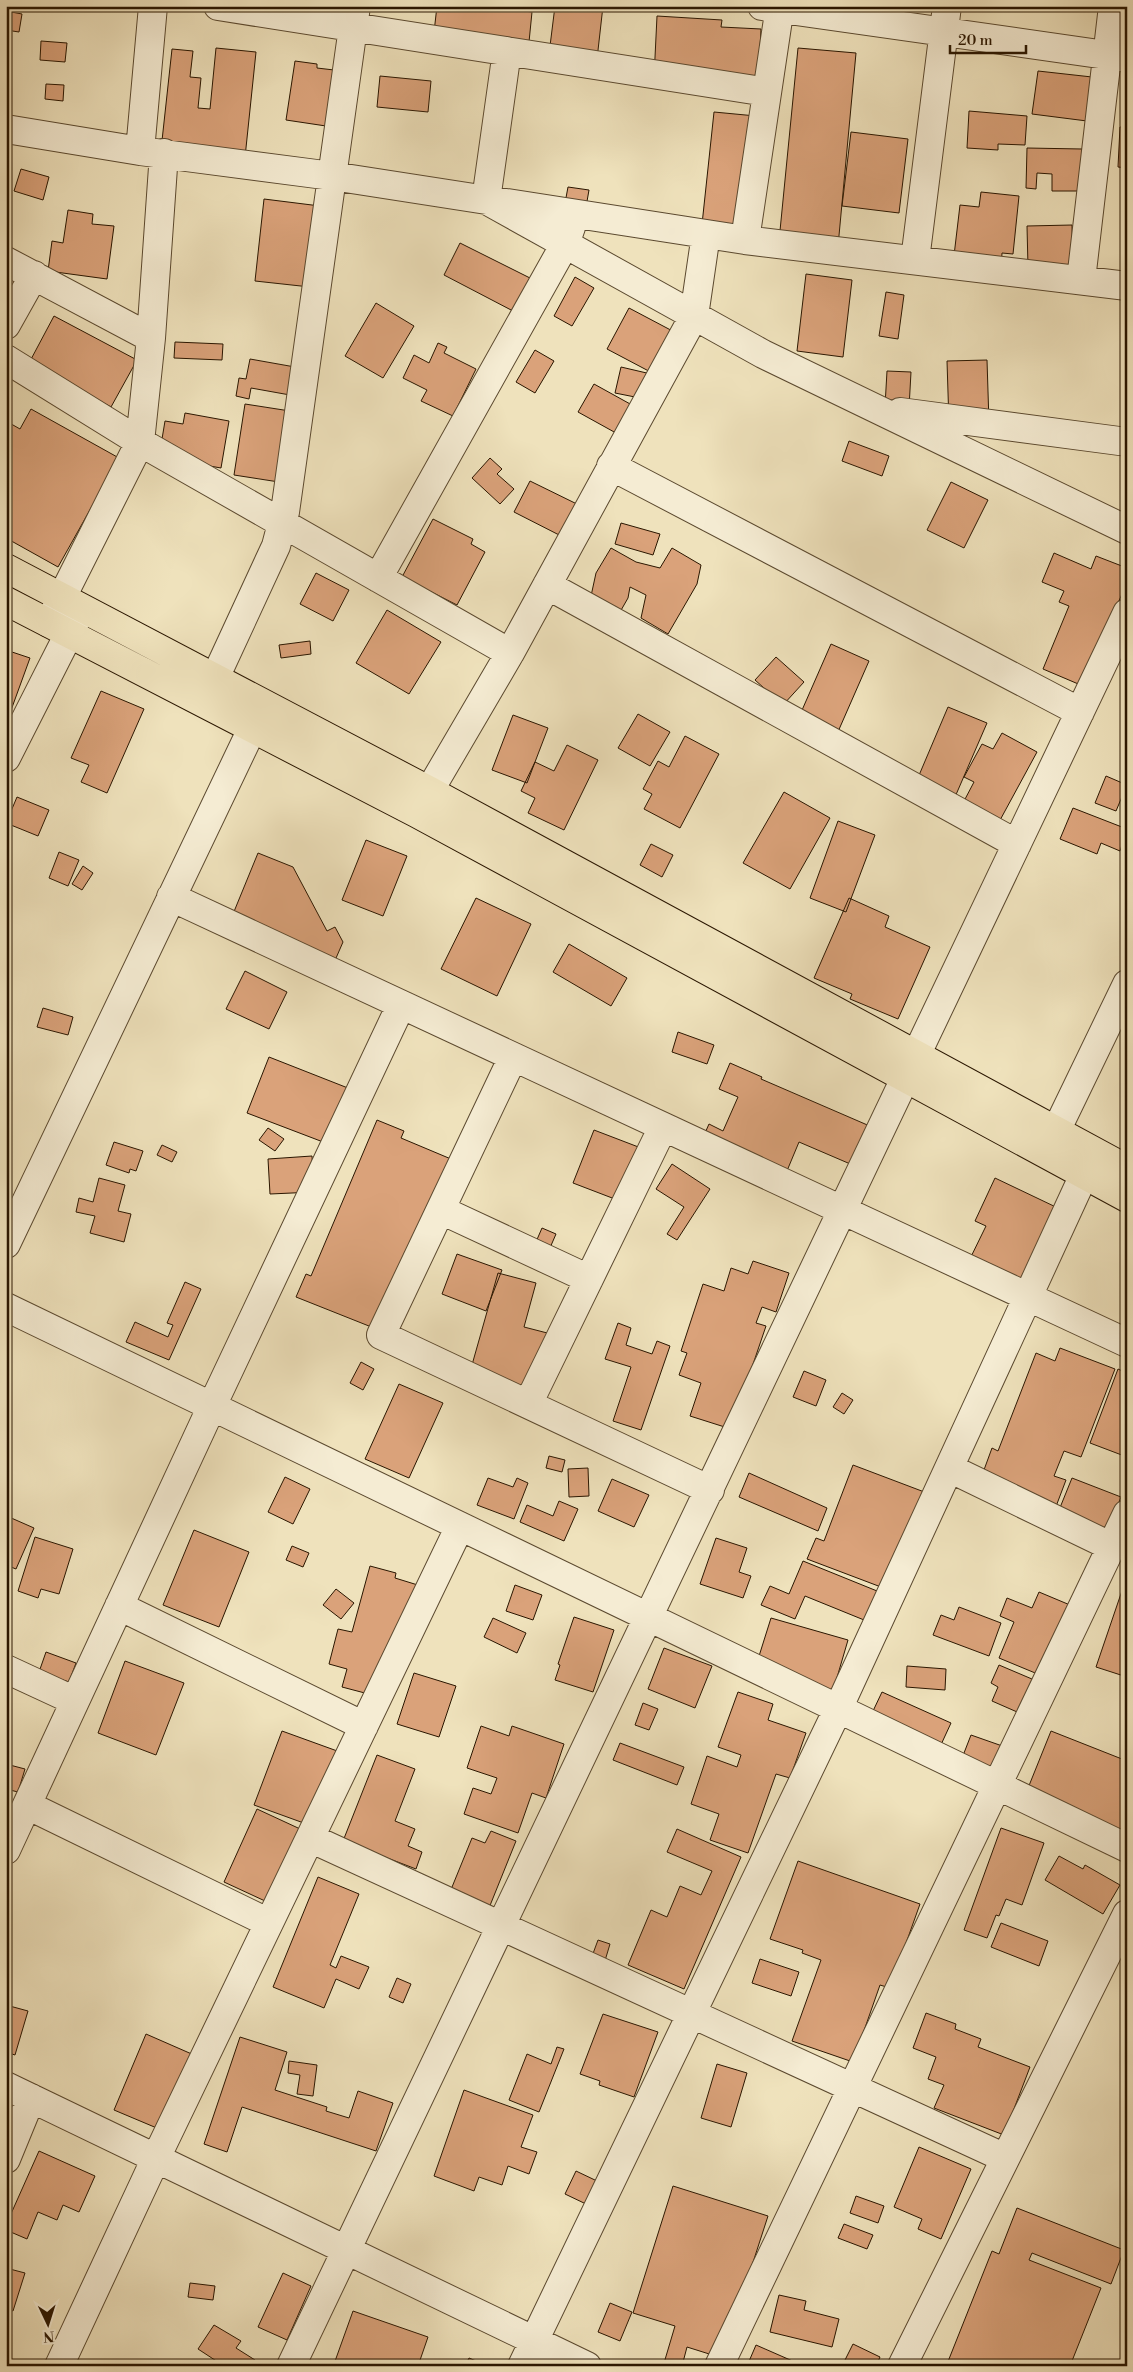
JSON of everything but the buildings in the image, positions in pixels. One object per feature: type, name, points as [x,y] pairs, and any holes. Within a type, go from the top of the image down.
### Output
[{"type":"main road","points":[[6,568],[263,704],[423,802],[1089,1163],[1127,1169]]},
{"type":"main road","points":[[6,600],[252,729],[423,802]]},
{"type":"main road","points":[[912,1068],[1056,1131],[1127,1198]]},
{"type":"street","points":[[6,758],[59,629],[72,603],[140,442],[151,338],[153,6]]},
{"type":"street","points":[[218,6],[354,17],[507,51],[768,92]]},
{"type":"street","points":[[1081,280],[1117,57],[1113,6]]},
{"type":"street","points":[[745,240],[768,92],[774,7],[946,19],[1117,57]]},
{"type":"street","points":[[215,678],[276,546],[282,523],[354,17]]},
{"type":"street","points":[[915,260],[946,19]]},
{"type":"street","points":[[486,200],[507,51]]},
{"type":"street","points":[[6,129],[152,152],[332,176],[745,240],[1127,286]]},
{"type":"street","points":[[486,200],[763,354],[1127,530]]},
{"type":"street","points":[[378,578],[565,244],[576,213]]},
{"type":"street","points":[[423,802],[510,653],[694,316],[706,234]]},
{"type":"street","points":[[6,261],[151,338]]},
{"type":"street","points":[[6,325],[34,275]]},
{"type":"street","points":[[6,359],[140,442],[510,653]]},
{"type":"street","points":[[876,409],[1127,442]]},
{"type":"street","points":[[611,466],[1080,712]]},
{"type":"street","points":[[547,585],[1018,844]]},
{"type":"street","points":[[291,2366],[912,1068],[1127,613]]},
{"type":"street","points":[[6,1244],[263,704]]},
{"type":"street","points":[[171,898],[1127,1343]]},
{"type":"street","points":[[1056,1131],[1127,984]]},
{"type":"street","points":[[6,1850],[401,1005]]},
{"type":"street","points":[[514,1057],[381,1335],[710,1490]]},
{"type":"street","points":[[528,1404],[663,1127]]},
{"type":"street","points":[[522,2366],[838,1709],[1089,1163]]},
{"type":"street","points":[[441,1210],[589,1280]]},
{"type":"street","points":[[6,1306],[995,1786],[1127,1848]]},
{"type":"street","points":[[949,1468],[1110,1546]]},
{"type":"street","points":[[719,2366],[995,1786],[1127,1514]]},
{"type":"street","points":[[59,2366],[156,2158],[460,1526]]},
{"type":"street","points":[[119,1606],[364,1726]]},
{"type":"street","points":[[6,1669],[75,1701]]},
{"type":"street","points":[[27,1805],[270,1923]]},
{"type":"street","points":[[310,1838],[692,2012],[1005,2158]]},
{"type":"street","points":[[902,2366],[1127,1914]]},
{"type":"street","points":[[6,2086],[587,2366]]},
{"type":"street","points":[[6,2159],[31,2098]]}]
